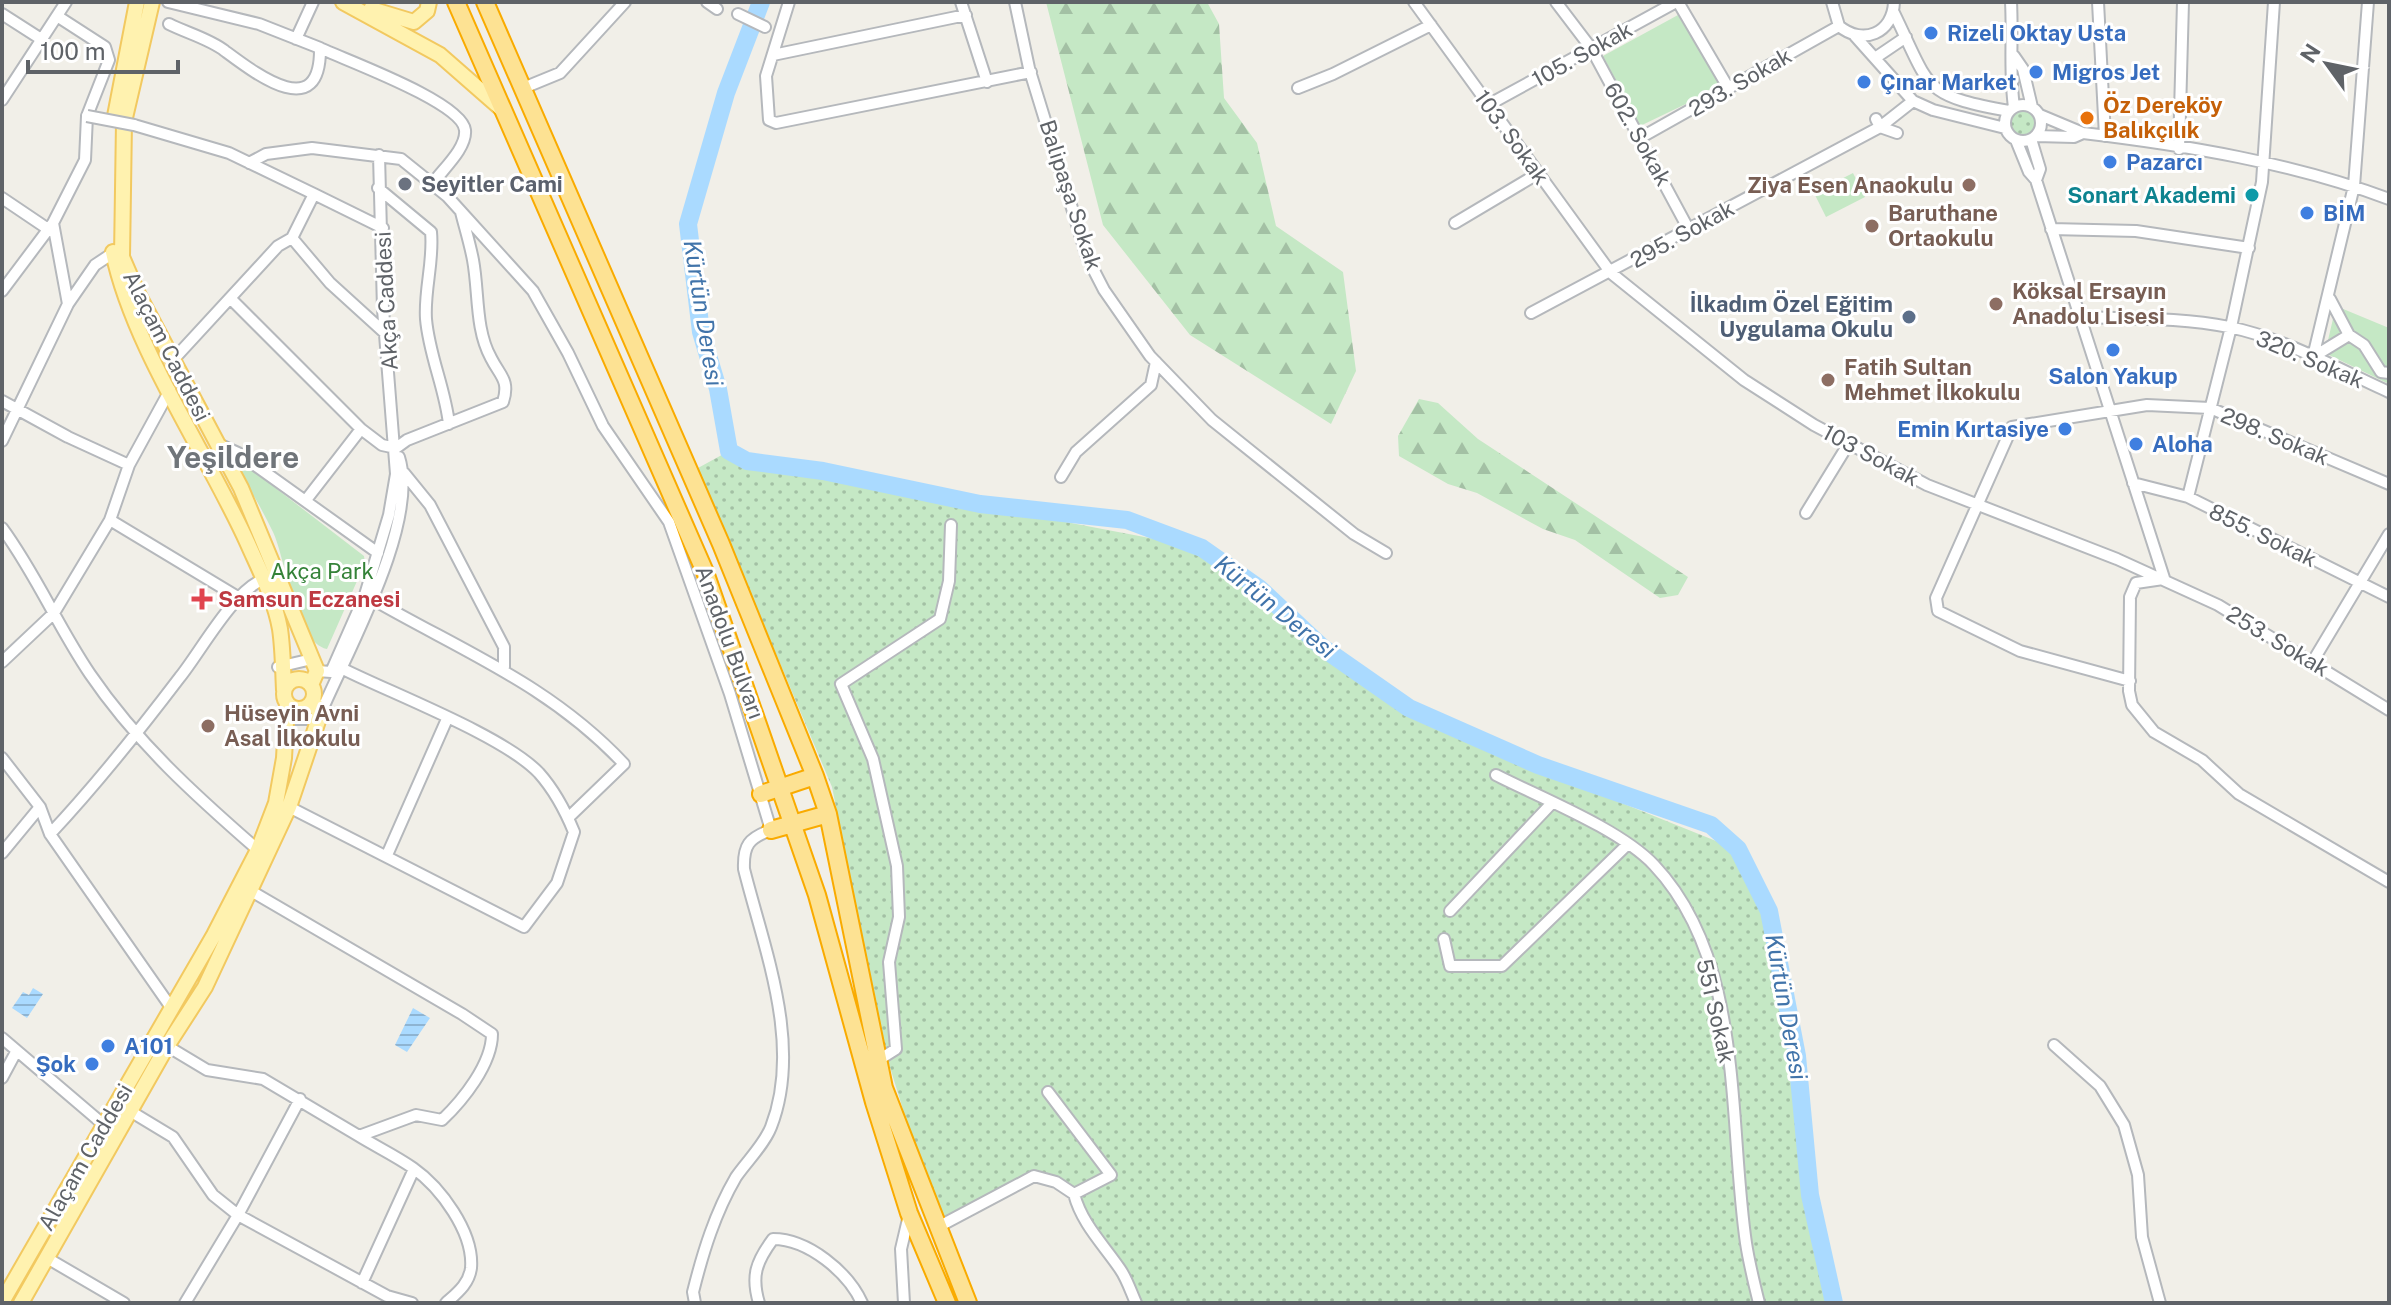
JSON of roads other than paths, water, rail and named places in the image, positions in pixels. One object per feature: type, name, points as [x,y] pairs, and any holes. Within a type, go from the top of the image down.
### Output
[{"type":"highway","name":"Anadolu Bulvarı","points":[[456,2],[509,116],[705,572],[817,895],[874,1102],[909,1213],[947,1303]]},
{"type":"highway","name":"Anadolu Bulvarı","points":[[485,2],[721,544],[815,776],[828,814],[877,1061],[936,1228],[968,1303]]},
{"type":"highway","points":[[761,794],[815,776]]},
{"type":"highway","points":[[771,830],[828,814]]},
{"type":"main road","name":"Alaçam Caddesi","points":[[2,1302],[258,850],[276,803],[285,708],[279,667],[280,628],[264,579],[155,363],[119,279],[113,253],[115,120],[137,2]]},
{"type":"main road","name":"Alaçam Caddesi","points":[[21,1303],[167,1046],[205,987],[289,807],[319,717],[313,679],[278,571],[241,488],[122,257],[124,122],[152,2]]},
{"type":"main road","points":[[343,2],[440,55],[509,116]]},
{"type":"main road","points":[[353,2],[414,22],[427,11],[429,2]]},
{"type":"main road","points":[[313,679],[301,709],[285,708],[290,682],[313,679]]},
{"type":"street","points":[[2,100],[66,2]]},
{"type":"street","points":[[168,2],[259,24],[320,48],[405,83],[460,120],[465,126],[463,143],[433,183]]},
{"type":"street","points":[[296,39],[313,2]]},
{"type":"street","points":[[521,89],[560,73],[625,2]]},
{"type":"street","points":[[707,2],[717,9]]},
{"type":"street","points":[[789,2],[766,76],[769,120],[776,123],[1031,72]]},
{"type":"street","points":[[961,2],[987,82]]},
{"type":"street","name":"Balipaşa Sokak","points":[[1015,2],[1031,72],[1087,257],[1104,290],[1156,362],[1243,446],[1354,534],[1386,553]]},
{"type":"street","name":"103. Sokak","points":[[1414,2],[1611,273]]},
{"type":"street","name":"602. Sokak","points":[[1556,2],[1591,48],[1689,230]]},
{"type":"street","points":[[1677,2],[1729,89]]},
{"type":"street","name":"105. Sokak","points":[[1488,105],[1677,2]]},
{"type":"street","points":[[2005,128],[2012,109],[2009,72],[2014,56],[2011,2]]},
{"type":"street","points":[[2098,2],[2105,136]]},
{"type":"street","points":[[2179,149],[2183,2]]},
{"type":"street","points":[[2188,497],[2249,248],[2262,164],[2274,2]]},
{"type":"street","points":[[2313,357],[2330,299],[2354,186],[2368,2]]},
{"type":"street","points":[[1829,4],[1839,26],[1855,36],[1913,101],[1933,110],[2005,128],[2016,140],[2029,172],[2036,180],[2164,578],[2136,583],[2130,597],[2132,705],[2154,732],[2202,760],[2239,794],[2389,882]]},
{"type":"street","points":[[1894,8],[1923,74],[1937,91],[1966,103],[2036,111],[2083,133],[2262,164],[2354,186],[2389,199]]},
{"type":"street","points":[[1855,36],[1874,35],[1883,30],[1894,8]]},
{"type":"street","points":[[2,14],[41,39]]},
{"type":"street","points":[[738,14],[765,27]]},
{"type":"street","points":[[773,55],[966,15]]},
{"type":"street","points":[[2,291],[51,226],[85,160],[87,116],[109,60],[105,47],[57,16]]},
{"type":"street","points":[[169,24],[223,49],[267,79],[299,91],[309,87],[315,75],[320,48]]},
{"type":"street","points":[[1298,88],[1431,25]]},
{"type":"street","name":"293. Sokak","points":[[1640,138],[1839,26]]},
{"type":"street","points":[[1875,58],[1906,37]]},
{"type":"street","points":[[2014,56],[2023,69],[2041,126],[2034,138],[2040,169],[2036,180]]},
{"type":"street","name":"295. Sokak","points":[[1531,313],[1689,230],[1913,101]]},
{"type":"street","points":[[87,116],[134,125],[229,153],[383,228]]},
{"type":"street","points":[[1878,123],[1897,133]]},
{"type":"street","points":[[2016,140],[2074,137],[2083,133]]},
{"type":"street","points":[[249,163],[266,154],[312,148],[379,155],[401,159],[433,183],[533,291],[568,353],[603,426],[669,522],[730,694],[771,830],[748,841],[743,849],[744,869],[777,997],[782,1045],[781,1083],[771,1129],[737,1177],[714,1221],[693,1292],[695,1303]]},
{"type":"street","name":"Akça Caddesi","points":[[368,597],[396,474],[385,333],[379,155]]},
{"type":"street","points":[[1455,223],[1539,173]]},
{"type":"street","points":[[378,188],[431,232],[426,317],[430,349],[446,395],[449,424]]},
{"type":"street","points":[[173,360],[278,246],[292,238],[314,194]]},
{"type":"street","points":[[2,198],[51,226],[68,304]]},
{"type":"street","points":[[230,298],[361,429],[382,445],[396,448],[407,440],[503,402],[507,383],[491,358],[480,320],[474,262],[461,211]]},
{"type":"street","points":[[2051,229],[2136,231],[2249,248]]},
{"type":"street","points":[[292,238],[330,283],[385,333]]},
{"type":"street","points":[[2,441],[68,304],[95,265],[113,253]]},
{"type":"street","name":"103 Sokak","points":[[1611,273],[1744,380],[1849,443],[1927,485],[2164,578]]},
{"type":"street","points":[[2330,299],[2349,335],[2364,345],[2385,372],[2374,386]]},
{"type":"street","name":"320. Sokak","points":[[2080,317],[2191,321],[2231,327],[2313,357],[2389,392]]},
{"type":"street","points":[[2313,357],[2349,335]]},
{"type":"street","points":[[1061,477],[1076,452],[1151,385],[1156,362]]},
{"type":"street","points":[[2,662],[54,613],[110,520],[129,465],[170,389]]},
{"type":"street","points":[[2,401],[16,411],[129,465]]},
{"type":"street","name":"298. Sokak","points":[[1979,505],[2012,427],[2147,405],[2210,408],[2389,484]]},
{"type":"street","points":[[306,500],[361,429]]},
{"type":"street","points":[[1806,513],[1849,443]]},
{"type":"street","points":[[216,444],[238,453],[378,553]]},
{"type":"street","name":"Akça Caddesi","points":[[319,717],[343,669],[344,650],[399,517],[404,473],[396,448]]},
{"type":"street","points":[[404,473],[430,505],[504,647],[504,667]]},
{"type":"street","name":"855. Sokak","points":[[2133,483],[2188,497],[2389,597]]},
{"type":"street","points":[[1979,505],[1936,598],[1938,611],[2020,651],[2130,681]]},
{"type":"street","points":[[110,520],[241,599]]},
{"type":"street","points":[[877,1061],[896,1049],[889,962],[899,917],[897,866],[873,759],[841,684],[940,619],[949,581],[951,525]]},
{"type":"street","points":[[2,528],[89,673],[134,733],[165,768],[258,850]]},
{"type":"street","points":[[2313,661],[2389,534]]},
{"type":"street","name":"253. Sokak","points":[[2164,578],[2218,605],[2389,710]]},
{"type":"street","points":[[50,834],[254,583],[264,579]]},
{"type":"street","points":[[368,597],[504,667],[607,745],[624,764],[568,818]]},
{"type":"street","points":[[279,667],[313,679],[331,672],[344,650]]},
{"type":"street","points":[[289,807],[524,927],[557,883],[574,832],[537,771],[447,719],[343,669]]},
{"type":"street","points":[[285,708],[319,717]]},
{"type":"street","points":[[387,855],[447,719]]},
{"type":"street","points":[[2,758],[40,807],[50,834],[170,1006]]},
{"type":"street","name":"551 Sokak","points":[[1496,775],[1628,844],[1654,865],[1681,903],[1711,968],[1728,1049],[1746,1245],[1759,1303]]},
{"type":"street","points":[[1450,911],[1552,803]]},
{"type":"street","points":[[2,853],[40,807]]},
{"type":"street","points":[[1444,939],[1450,966],[1502,966],[1628,844]]},
{"type":"street","points":[[251,891],[354,949],[492,1034],[492,1048],[484,1063],[458,1105],[442,1120],[416,1115],[359,1136]]},
{"type":"street","points":[[2,1038],[104,1125]]},
{"type":"street","points":[[2054,1045],[2100,1086],[2124,1125],[2138,1175],[2142,1237],[2160,1303]]},
{"type":"street","points":[[167,1046],[207,1070],[263,1079],[414,1169],[441,1193],[470,1253],[466,1282],[446,1303]]},
{"type":"street","points":[[2,1078],[16,1052]]},
{"type":"street","points":[[1048,1092],[1111,1175],[1074,1194]]},
{"type":"street","points":[[185,1303],[238,1215],[300,1099]]},
{"type":"street","points":[[130,1111],[173,1137],[213,1195],[238,1215],[362,1283],[412,1303]]},
{"type":"street","points":[[362,1283],[414,1169]]},
{"type":"street","points":[[936,1228],[1034,1176],[1056,1182],[1074,1194],[1078,1208],[1096,1239],[1121,1270],[1136,1303]]},
{"type":"street","points":[[904,1303],[901,1249],[909,1213]]},
{"type":"street","points":[[759,1303],[753,1283],[755,1270],[773,1239],[799,1243],[835,1268],[862,1303]]},
{"type":"street","points":[[47,1258],[124,1303]]},
{"type":"water","points":[[33,988],[43,994],[27,1018],[12,1008],[23,992],[29,995]]},
{"type":"water","points":[[413,1008],[430,1018],[407,1052],[395,1045]]},
{"type":"waterway","name":"Kürtün Deresi","points":[[761,2],[726,93],[688,224],[701,332],[718,389],[729,451],[747,461],[823,471],[980,504],[1127,520],[1202,548],[1259,588],[1323,648],[1409,708],[1538,765],[1711,825],[1738,849],[1769,911],[1797,1056],[1810,1195],[1834,1303]]},
{"type":"place","name":"Rizeli Oktay Usta","points":[[1931,33]]},
{"type":"place","name":"Migros Jet","points":[[2036,72]]},
{"type":"place","name":"Çınar Market","points":[[1864,82]]},
{"type":"place","name":"Öz Dereköy Balıkçılık","points":[[2087,118]]},
{"type":"place","name":"Pazarcı","points":[[2110,162]]},
{"type":"place","name":"Seyitler Cami","points":[[405,184]]},
{"type":"place","name":"Ziya Esen Anaokulu","points":[[1969,185]]},
{"type":"place","name":"Sonart Akademi","points":[[2252,195]]},
{"type":"place","name":"BİM","points":[[2307,213]]},
{"type":"place","name":"Baruthane Ortaokulu","points":[[1872,226]]},
{"type":"place","name":"Köksal Ersayın Anadolu Lisesi","points":[[1996,304]]},
{"type":"place","name":"İlkadım Özel Eğitim Uygulama Okulu","points":[[1909,317]]},
{"type":"place","name":"Salon Yakup","points":[[2113,350]]},
{"type":"place","name":"Fatih Sultan Mehmet İlkokulu","points":[[1828,380]]},
{"type":"place","name":"Emin Kırtasiye","points":[[2065,429]]},
{"type":"place","name":"Aloha","points":[[2136,444]]},
{"type":"place","name":"Samsun Eczanesi","points":[[202,599]]},
{"type":"place","name":"Hüseyin Avni Asal İlkokulu","points":[[208,726]]},
{"type":"place","name":"A101","points":[[108,1046]]},
{"type":"place","name":"Şok","points":[[92,1064]]},
{"type":"district","name":"Yeşildere","points":[[233,458]]},
{"type":"park label","name":"Akça Park","points":[[322,571]]}]
